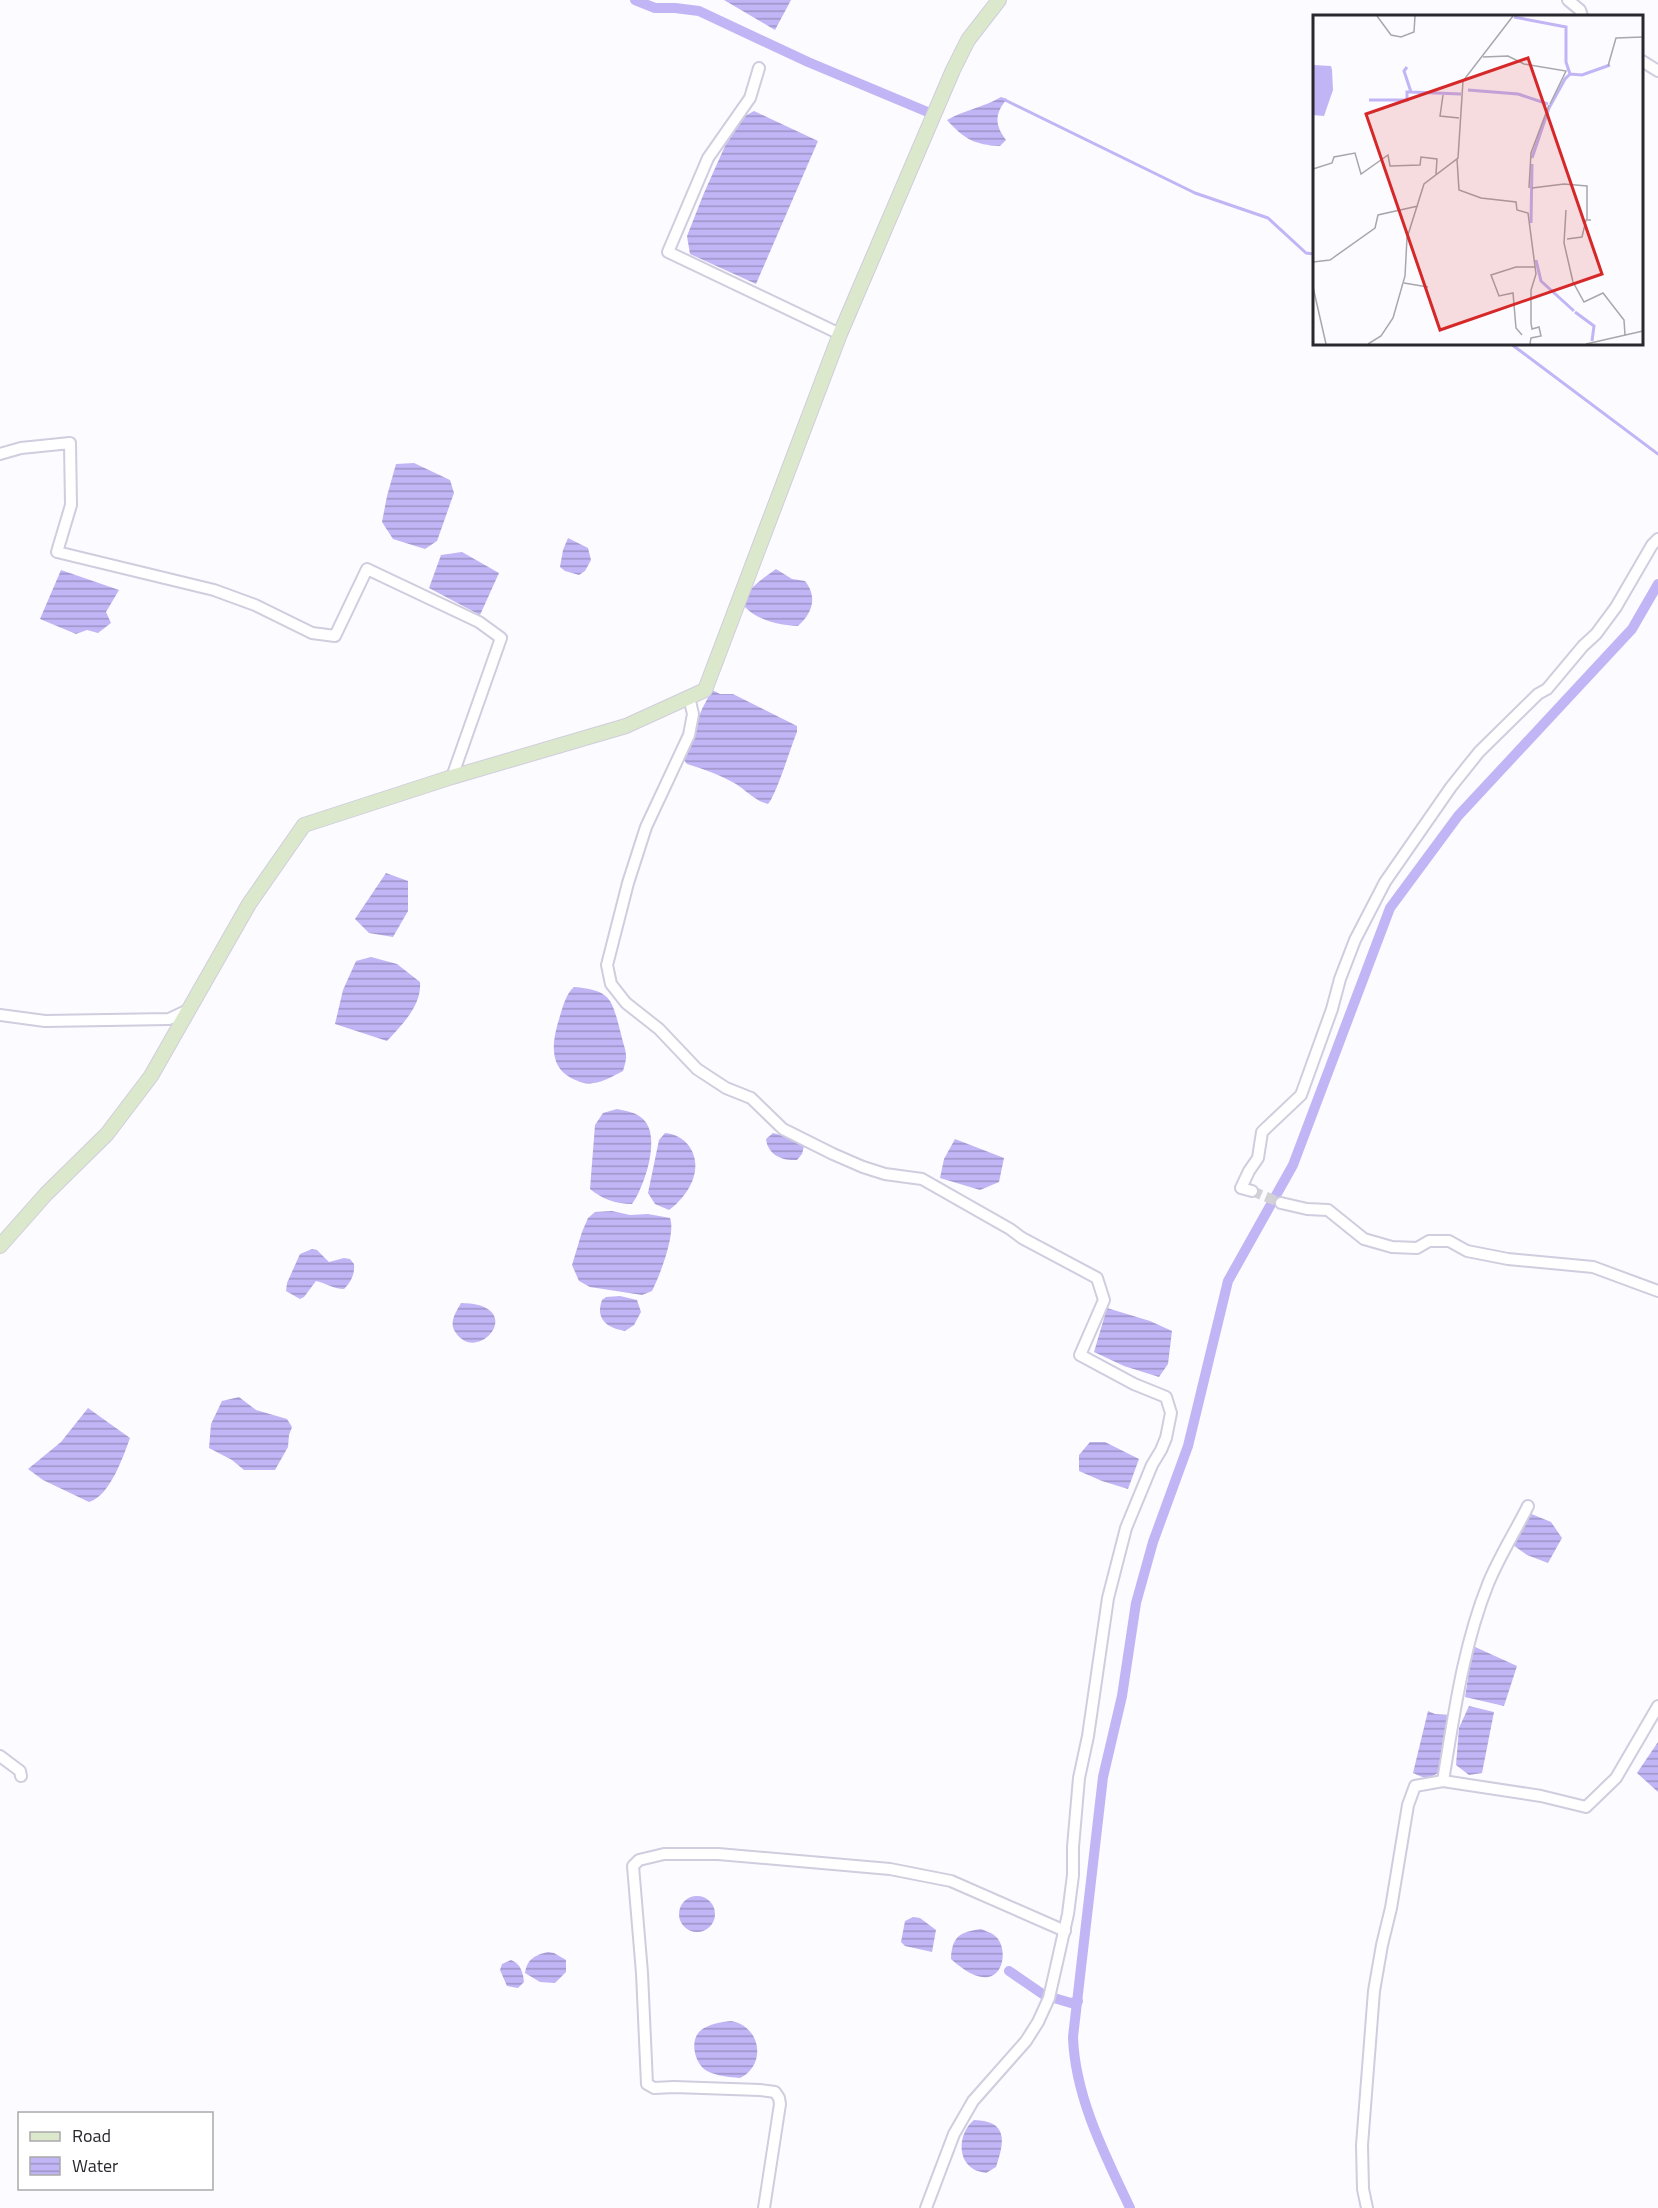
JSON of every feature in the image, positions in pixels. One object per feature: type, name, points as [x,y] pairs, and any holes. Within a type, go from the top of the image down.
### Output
[{"type":"street","points":[[0,1246],[46,1194],[107,1134],[151,1076],[249,903],[304,825],[452,777],[626,726],[705,690],[840,334],[953,70],[968,40],[999,0]]},
{"type":"street","points":[[1568,0],[1580,10],[1582,15]]},
{"type":"street","points":[[1643,62],[1658,71]]},
{"type":"street","points":[[759,68],[750,98],[708,158],[668,252],[840,334]]},
{"type":"street","points":[[0,454],[21,448],[70,443],[71,505],[57,552],[214,590],[255,605],[312,633],[335,636],[367,569],[479,622],[501,638],[452,777]]},
{"type":"street","points":[[1252,1191],[1241,1188],[1258,1158],[1262,1132],[1301,1095],[1355,940],[1385,882],[1451,787],[1479,752],[1538,694],[1547,689],[1582,646],[1596,634],[1616,607],[1652,545],[1658,539]]},
{"type":"street","points":[[690,698],[693,714],[689,735],[646,827],[628,883],[607,965],[612,984],[626,1003],[659,1029],[698,1069],[726,1088],[752,1098],[783,1129],[863,1167],[922,1179],[1022,1238],[1097,1278],[1104,1300],[1080,1355],[1166,1398],[1171,1413],[1166,1438],[1152,1465],[1126,1528],[1108,1598],[1088,1736],[1079,1778],[1073,1875],[1065,1930],[1049,1998],[1026,2041],[973,2101],[954,2134],[926,2208]]},
{"type":"street","points":[[0,1015],[45,1021],[169,1018],[188,1010]]},
{"type":"street","points":[[1281,1203],[1307,1209],[1328,1210],[1364,1239],[1392,1247],[1417,1248],[1430,1241],[1449,1241],[1467,1251],[1593,1267],[1658,1291]]},
{"type":"street","points":[[1443,1781],[1458,1690],[1478,1614],[1488,1583],[1528,1506]]},
{"type":"street","points":[[1367,2208],[1363,2188],[1362,2145],[1374,1991],[1408,1805],[1415,1786],[1443,1781],[1541,1796],[1586,1808],[1616,1778],[1658,1706]]},
{"type":"street","points":[[0,1756],[20,1771],[21,1776]]},
{"type":"street","points":[[764,2208],[780,2104],[775,2092],[654,2088],[647,2084],[642,1973],[633,1882],[633,1866],[639,1860],[664,1854],[718,1854],[890,1869],[951,1881],[1065,1930]]},
{"type":"water","points":[[724,0],[791,0],[775,30]]},
{"type":"water","points":[[1001,97],[1007,99],[998,115],[998,124],[1006,140],[1000,146],[970,140],[947,120],[988,103]]},
{"type":"water","points":[[754,111],[818,141],[756,284],[690,254],[687,236],[725,146],[745,116]]},
{"type":"water","points":[[414,463],[450,480],[454,493],[437,541],[425,549],[393,539],[382,522],[396,464]]},
{"type":"water","points":[[568,538],[588,548],[591,560],[585,571],[579,575],[560,567]]},
{"type":"water","points":[[462,552],[499,573],[480,615],[429,588],[441,555]]},
{"type":"water","points":[[776,569],[792,579],[805,581],[809,587],[812,605],[807,616],[798,626],[769,621],[755,615],[744,606],[751,589]]},
{"type":"water","points":[[61,570],[119,590],[106,612],[111,623],[98,633],[87,630],[76,634],[40,619]]},
{"type":"water","points":[[712,690],[720,694],[733,694],[797,726],[797,732],[779,781],[768,804],[730,781],[687,764],[684,760],[702,709]]},
{"type":"water","points":[[386,873],[408,881],[408,911],[393,937],[369,933],[355,919]]},
{"type":"water","points":[[371,957],[397,964],[420,982],[418,999],[414,1007],[387,1041],[335,1024],[343,990],[356,961]]},
{"type":"water","points":[[574,987],[587,988],[603,994],[612,1005],[618,1022],[626,1052],[625,1065],[623,1071],[601,1081],[587,1083],[571,1078],[563,1073],[555,1058],[554,1042],[557,1024],[565,1000]]},
{"type":"water","points":[[617,1109],[631,1112],[643,1119],[651,1137],[646,1175],[632,1204],[610,1200],[590,1189],[595,1125],[603,1113]]},
{"type":"water","points":[[665,1133],[672,1134],[687,1143],[694,1155],[695,1164],[695,1173],[688,1190],[669,1210],[655,1204],[648,1193],[659,1140]]},
{"type":"water","points":[[773,1133],[796,1139],[804,1146],[797,1160],[781,1158],[773,1153],[766,1139]]},
{"type":"water","points":[[955,1139],[1004,1158],[999,1182],[980,1190],[940,1178],[944,1159]]},
{"type":"water","points":[[612,1211],[630,1215],[648,1214],[670,1218],[669,1244],[652,1291],[642,1295],[590,1287],[579,1281],[572,1265],[588,1218],[595,1212]]},
{"type":"water","points":[[312,1249],[317,1250],[329,1262],[344,1258],[350,1259],[354,1264],[353,1274],[351,1281],[344,1289],[316,1281],[300,1299],[286,1291],[287,1283],[300,1254]]},
{"type":"water","points":[[620,1296],[637,1300],[641,1312],[634,1325],[625,1331],[613,1328],[604,1322],[600,1312],[602,1300],[606,1297]]},
{"type":"water","points":[[461,1303],[481,1306],[492,1313],[495,1322],[493,1331],[486,1338],[476,1342],[466,1341],[456,1333],[453,1321]]},
{"type":"water","points":[[1107,1308],[1150,1321],[1172,1331],[1168,1364],[1159,1377],[1124,1366],[1094,1352]]},
{"type":"water","points":[[239,1397],[256,1410],[287,1419],[292,1427],[288,1447],[275,1470],[244,1470],[232,1460],[209,1448],[211,1424],[222,1401]]},
{"type":"water","points":[[88,1408],[130,1438],[109,1484],[97,1498],[89,1502],[43,1480],[28,1469],[61,1442]]},
{"type":"water","points":[[1090,1442],[1105,1442],[1139,1459],[1128,1489],[1079,1471],[1079,1455]]},
{"type":"water","points":[[1529,1513],[1551,1522],[1562,1538],[1548,1563],[1527,1555],[1513,1545]]},
{"type":"water","points":[[1473,1646],[1517,1666],[1504,1706],[1465,1697]]},
{"type":"water","points":[[1469,1706],[1494,1712],[1482,1773],[1469,1775],[1456,1765],[1459,1728]]},
{"type":"water","points":[[1428,1711],[1450,1715],[1440,1772],[1427,1779],[1413,1773]]},
{"type":"water","points":[[1658,1742],[1658,1792],[1637,1773]]},
{"type":"water","points":[[697,1896],[710,1901],[715,1914],[710,1927],[697,1932],[684,1927],[679,1914],[684,1901]]},
{"type":"water","points":[[913,1917],[920,1918],[936,1930],[932,1952],[905,1946],[901,1942],[905,1921]]},
{"type":"water","points":[[981,1929],[998,1939],[1003,1951],[1001,1965],[994,1975],[988,1977],[973,1974],[951,1959],[953,1945],[958,1936]]},
{"type":"water","points":[[548,1952],[566,1960],[566,1972],[555,1983],[540,1982],[525,1973],[532,1958]]},
{"type":"water","points":[[511,1960],[519,1966],[523,1975],[524,1982],[518,1988],[507,1986],[500,1970],[502,1964]]},
{"type":"water","points":[[731,2021],[749,2030],[757,2046],[754,2064],[749,2072],[740,2078],[707,2071],[699,2064],[694,2046],[700,2031],[711,2025]]},
{"type":"water","points":[[974,2120],[993,2124],[1001,2134],[1001,2149],[996,2167],[986,2173],[972,2168],[962,2151],[963,2137]]},
{"type":"waterway","points":[[635,0],[655,8],[699,11],[808,62],[930,113]]},
{"type":"waterway","points":[[1005,100],[1195,193],[1268,218],[1306,253],[1313,254]]},
{"type":"waterway","points":[[1512,345],[1658,454]]},
{"type":"waterway","points":[[1130,2208],[1085,2103],[1079,2082],[1073,2037],[1103,1777],[1122,1696],[1136,1603],[1153,1542],[1188,1446],[1228,1281],[1293,1165],[1390,908],[1458,816],[1632,629],[1658,584]]},
{"type":"waterway","points":[[1009,1971],[1044,1995]]},
{"type":"waterway","points":[[1054,1998],[1071,2003],[1078,2001]]},
{"type":"tunnel","points":[[1252,1191],[1281,1203]]}]
